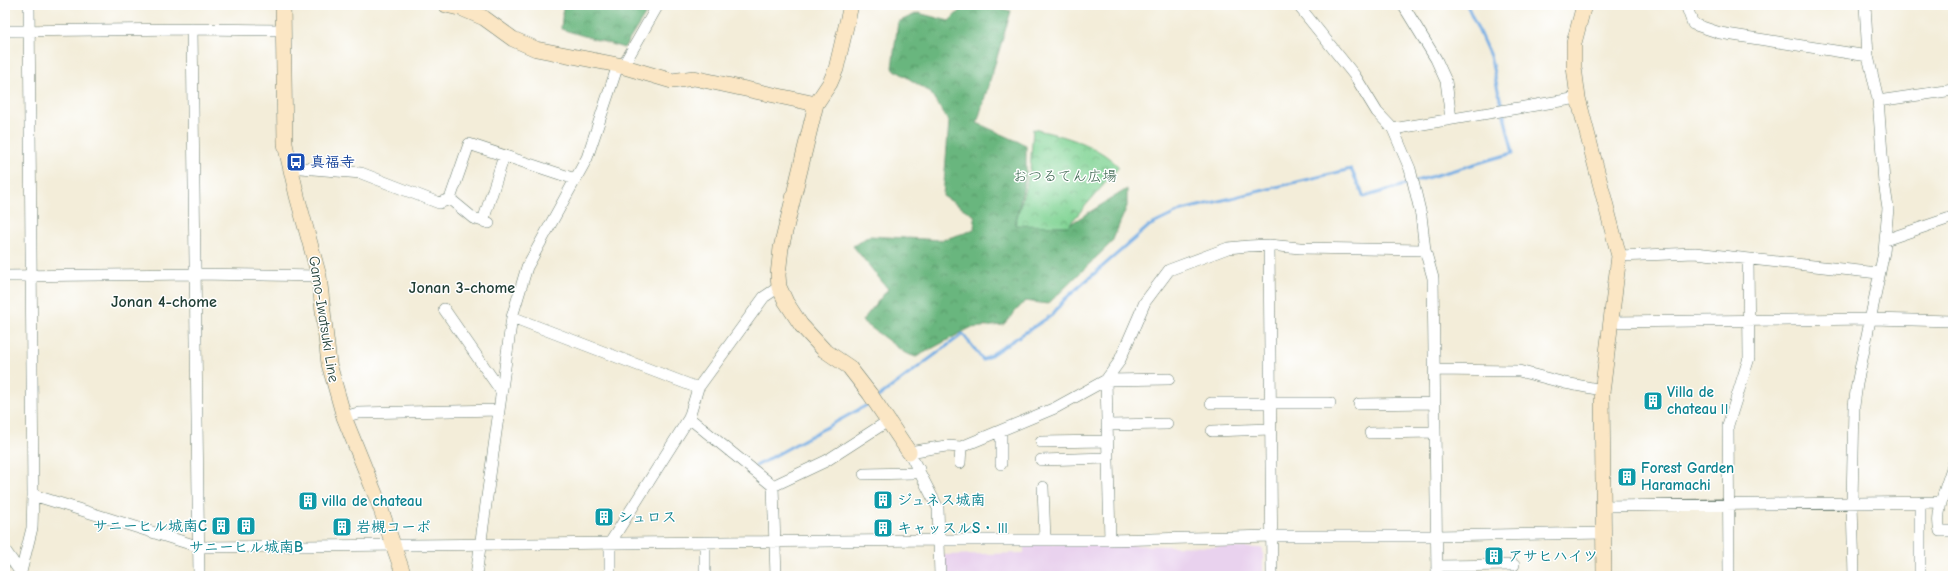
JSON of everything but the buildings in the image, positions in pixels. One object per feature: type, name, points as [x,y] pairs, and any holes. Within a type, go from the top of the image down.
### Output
[{"type":"street","points":[[22,574],[32,528],[33,495],[29,5]]},
{"type":"street","name":"Gamo-Iwatsuki Line","points":[[283,5],[284,117],[289,167],[319,276],[329,364],[344,417],[404,576]]},
{"type":"street","points":[[446,5],[463,9],[484,18],[513,39],[527,46],[621,66],[672,81],[694,78],[816,104]]},
{"type":"street","points":[[476,576],[512,317],[527,267],[587,158],[621,66],[658,5]]},
{"type":"street","points":[[851,5],[836,69],[830,83],[816,104],[781,248],[778,275],[779,287],[786,302],[801,325],[824,350],[849,367],[888,421],[919,469],[938,508],[940,576]]},
{"type":"street","points":[[1298,5],[1355,76],[1377,112],[1392,129],[1410,169],[1421,215],[1425,250],[1432,278],[1437,571],[1514,565]]},
{"type":"street","points":[[1403,5],[1436,59],[1446,81],[1451,119]]},
{"type":"street","points":[[1584,5],[1574,43],[1574,67],[1578,98],[1619,256],[1612,322],[1602,390],[1604,576]]},
{"type":"street","points":[[1686,5],[1693,24],[1720,33],[1868,56]]},
{"type":"street","points":[[1854,576],[1852,503],[1854,406],[1885,240],[1888,208],[1884,182],[1878,101],[1868,56],[1865,5]]},
{"type":"street","points":[[192,29],[197,274],[199,576]]},
{"type":"street","points":[[5,31],[192,29],[284,30]]},
{"type":"street","points":[[1878,101],[1953,90]]},
{"type":"street","points":[[1392,129],[1578,98]]},
{"type":"street","points":[[450,199],[468,144],[575,180]]},
{"type":"street","points":[[450,199],[473,218],[486,222],[504,156]]},
{"type":"street","points":[[289,167],[361,173],[439,203],[450,199]]},
{"type":"street","points":[[1885,240],[1953,217]]},
{"type":"street","points":[[909,452],[946,446],[961,447],[1001,432],[1055,408],[1106,380],[1119,362],[1145,302],[1169,270],[1228,248],[1269,244],[1300,248],[1425,250]]},
{"type":"street","points":[[1269,244],[1272,576]]},
{"type":"street","points":[[1619,256],[1695,253],[1878,273]]},
{"type":"street","points":[[1729,576],[1728,425],[1749,358],[1748,259]]},
{"type":"street","points":[[5,276],[197,274],[319,276]]},
{"type":"street","points":[[610,576],[610,543],[689,418],[698,388],[764,297],[779,287]]},
{"type":"street","points":[[444,309],[501,391]]},
{"type":"street","points":[[512,317],[698,388]]},
{"type":"street","points":[[1612,322],[1870,319],[1953,321]]},
{"type":"street","points":[[1434,370],[1519,371],[1565,383],[1602,390]]},
{"type":"street","points":[[1106,380],[1169,379]]},
{"type":"street","points":[[1106,380],[1110,540]]},
{"type":"street","points":[[1211,403],[1330,403]]},
{"type":"street","points":[[1359,404],[1435,403]]},
{"type":"street","points":[[344,417],[358,413],[498,410]]},
{"type":"street","points":[[689,418],[773,486],[776,576]]},
{"type":"street","points":[[773,486],[826,461],[888,421]]},
{"type":"street","points":[[1107,425],[1167,424]]},
{"type":"street","points":[[1212,431],[1271,429]]},
{"type":"street","points":[[1001,432],[1002,464]]},
{"type":"street","points":[[1370,433],[1435,432]]},
{"type":"street","points":[[1042,442],[1107,441]]},
{"type":"street","points":[[960,463],[961,447]]},
{"type":"street","points":[[1041,460],[1108,458]]},
{"type":"street","points":[[1953,465],[1941,502],[1939,526],[1940,531],[1953,531]]},
{"type":"street","points":[[864,474],[914,473],[919,469]]},
{"type":"street","points":[[1043,487],[1045,540]]},
{"type":"street","points":[[33,495],[200,547],[393,544],[481,545],[940,540],[1110,540],[1272,536],[1436,536],[1604,533]]},
{"type":"street","points":[[1920,502],[1920,576]]},
{"type":"street","points":[[1604,506],[1941,502]]},
{"type":"street","points":[[705,542],[706,576]]},
{"type":"street","points":[[5,550],[22,574]]},
{"type":"shaded area","points":[[1024,543],[1263,548],[1263,576],[944,576],[944,555],[1024,553]]},
{"type":"green space","points":[[557,5],[645,5],[650,7],[624,48],[561,29],[563,8]]},
{"type":"green space","points":[[965,5],[985,5],[1011,11],[977,123],[1026,145],[1026,175],[1015,225],[1067,226],[1127,189],[1127,206],[1112,242],[1048,304],[1025,301],[1003,325],[970,328],[916,357],[905,353],[862,321],[888,289],[853,246],[869,236],[942,240],[974,230],[975,216],[943,196],[949,122],[930,92],[892,68],[898,22],[918,13],[949,21]]},
{"type":"green space","name":"おつるてん広場","points":[[1033,129],[1079,142],[1101,152],[1119,167],[1068,226],[1015,225],[1030,170]]},
{"type":"waterway","points":[[1416,181],[1513,153],[1490,56],[1467,5]]},
{"type":"waterway","points":[[878,397],[963,334],[983,360],[1052,315],[1064,300],[1149,226],[1182,210],[1351,169],[1364,197],[1411,183]]},
{"type":"waterway","points":[[756,466],[867,405]]},
{"type":"place","name":"真福寺","points":[[296,162]]},
{"type":"place","name":"Villa de chateauⅡ","points":[[1653,401]]},
{"type":"place","name":"Forest Garden Haramachi","points":[[1627,477]]},
{"type":"place","name":"ジュネス城南","points":[[883,500]]},
{"type":"place","name":"villa de chateau","points":[[308,501]]},
{"type":"place","name":"シュロス","points":[[604,517]]},
{"type":"place","name":"サニーヒル城南C","points":[[221,526]]},
{"type":"place","name":"サニーヒル城南B","points":[[246,526]]},
{"type":"place","name":"岩槻コーポ","points":[[342,527]]},
{"type":"place","name":"キャッスルS・Ⅲ","points":[[883,528]]},
{"type":"place","name":"アサヒハイツ","points":[[1494,556]]},
{"type":"district","name":"Jonan 3-chome","points":[[462,287]]},
{"type":"district","name":"Jonan 4-chome","points":[[164,301]]}]
